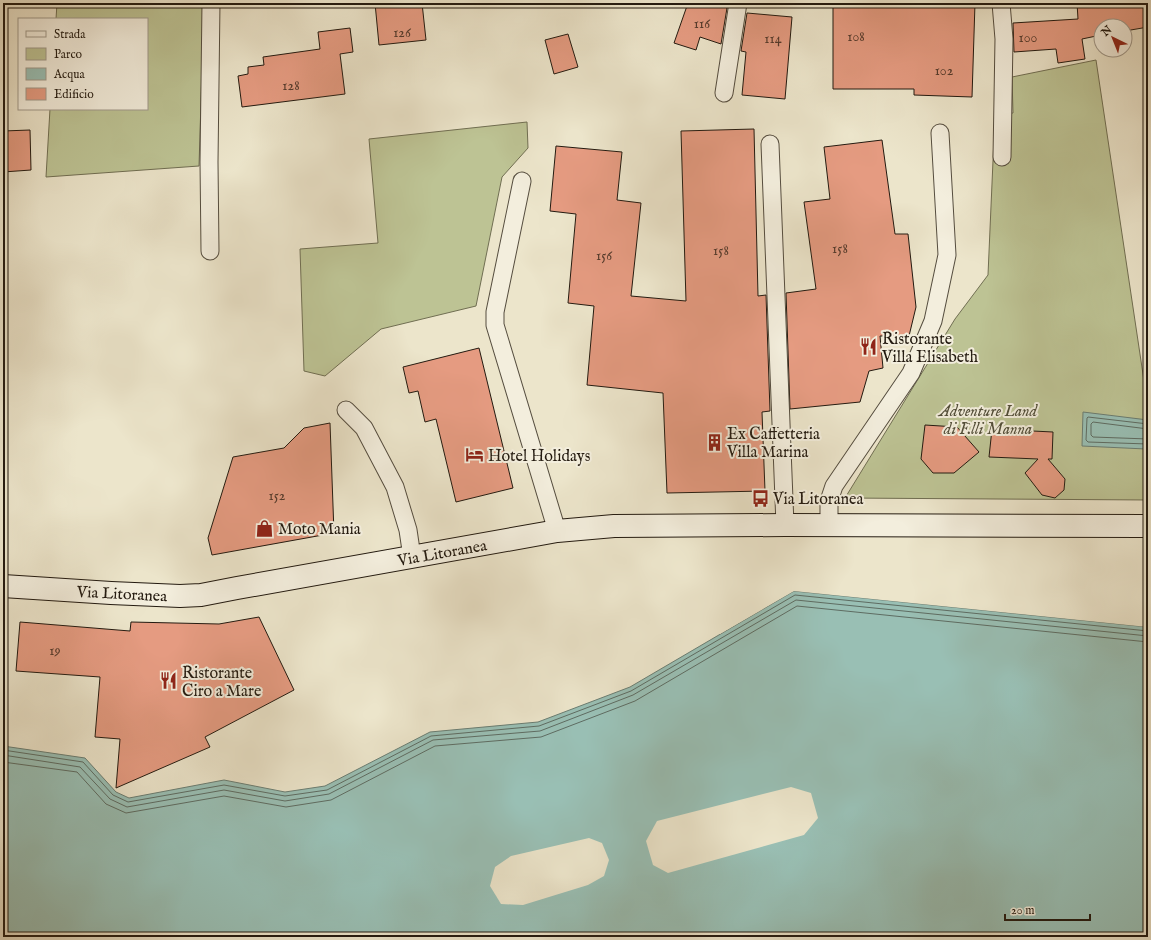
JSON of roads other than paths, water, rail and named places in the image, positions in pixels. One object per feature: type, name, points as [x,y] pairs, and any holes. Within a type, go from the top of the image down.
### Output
[{"type":"street","name":"Via Litoranea","points":[[3,586],[111,593],[180,596],[201,595],[244,586],[558,531],[614,526],[1148,526]]},
{"type":"lane","points":[[210,251],[209,162],[211,3]]},
{"type":"lane","points":[[724,92],[738,3]]},
{"type":"lane","points":[[1001,3],[1004,39],[1002,157]]},
{"type":"lane","points":[[829,526],[829,501],[834,486],[911,373],[933,321],[947,255],[940,133]]},
{"type":"lane","points":[[770,144],[785,525]]},
{"type":"lane","points":[[522,181],[495,312],[495,325],[558,531]]},
{"type":"lane","points":[[346,410],[364,428],[395,487],[408,530],[412,557]]},
{"type":"water","points":[[1083,412],[1148,420],[1146,449],[1082,446]]},
{"type":"water","points":[[794,591],[1148,627],[1148,937],[3,937],[3,746],[85,758],[116,792],[129,798],[224,780],[285,792],[325,786],[430,732],[538,722],[630,687]]},
{"type":"place","name":"Ristorante Villa Elisabeth","points":[[869,347]]},
{"type":"place","name":"Ex Caffetteria Villa Marina","points":[[714,442]]},
{"type":"place","name":"Hotel Holidays","points":[[475,455]]},
{"type":"place","name":"Via Litoranea","points":[[760,498]]},
{"type":"place","name":"Moto Mania","points":[[265,528]]},
{"type":"place","name":"Ristorante Ciro a Mare","points":[[169,681]]},
{"type":"park label","name":"Adventure Land di F.lli Manna","points":[[988,419]]}]
